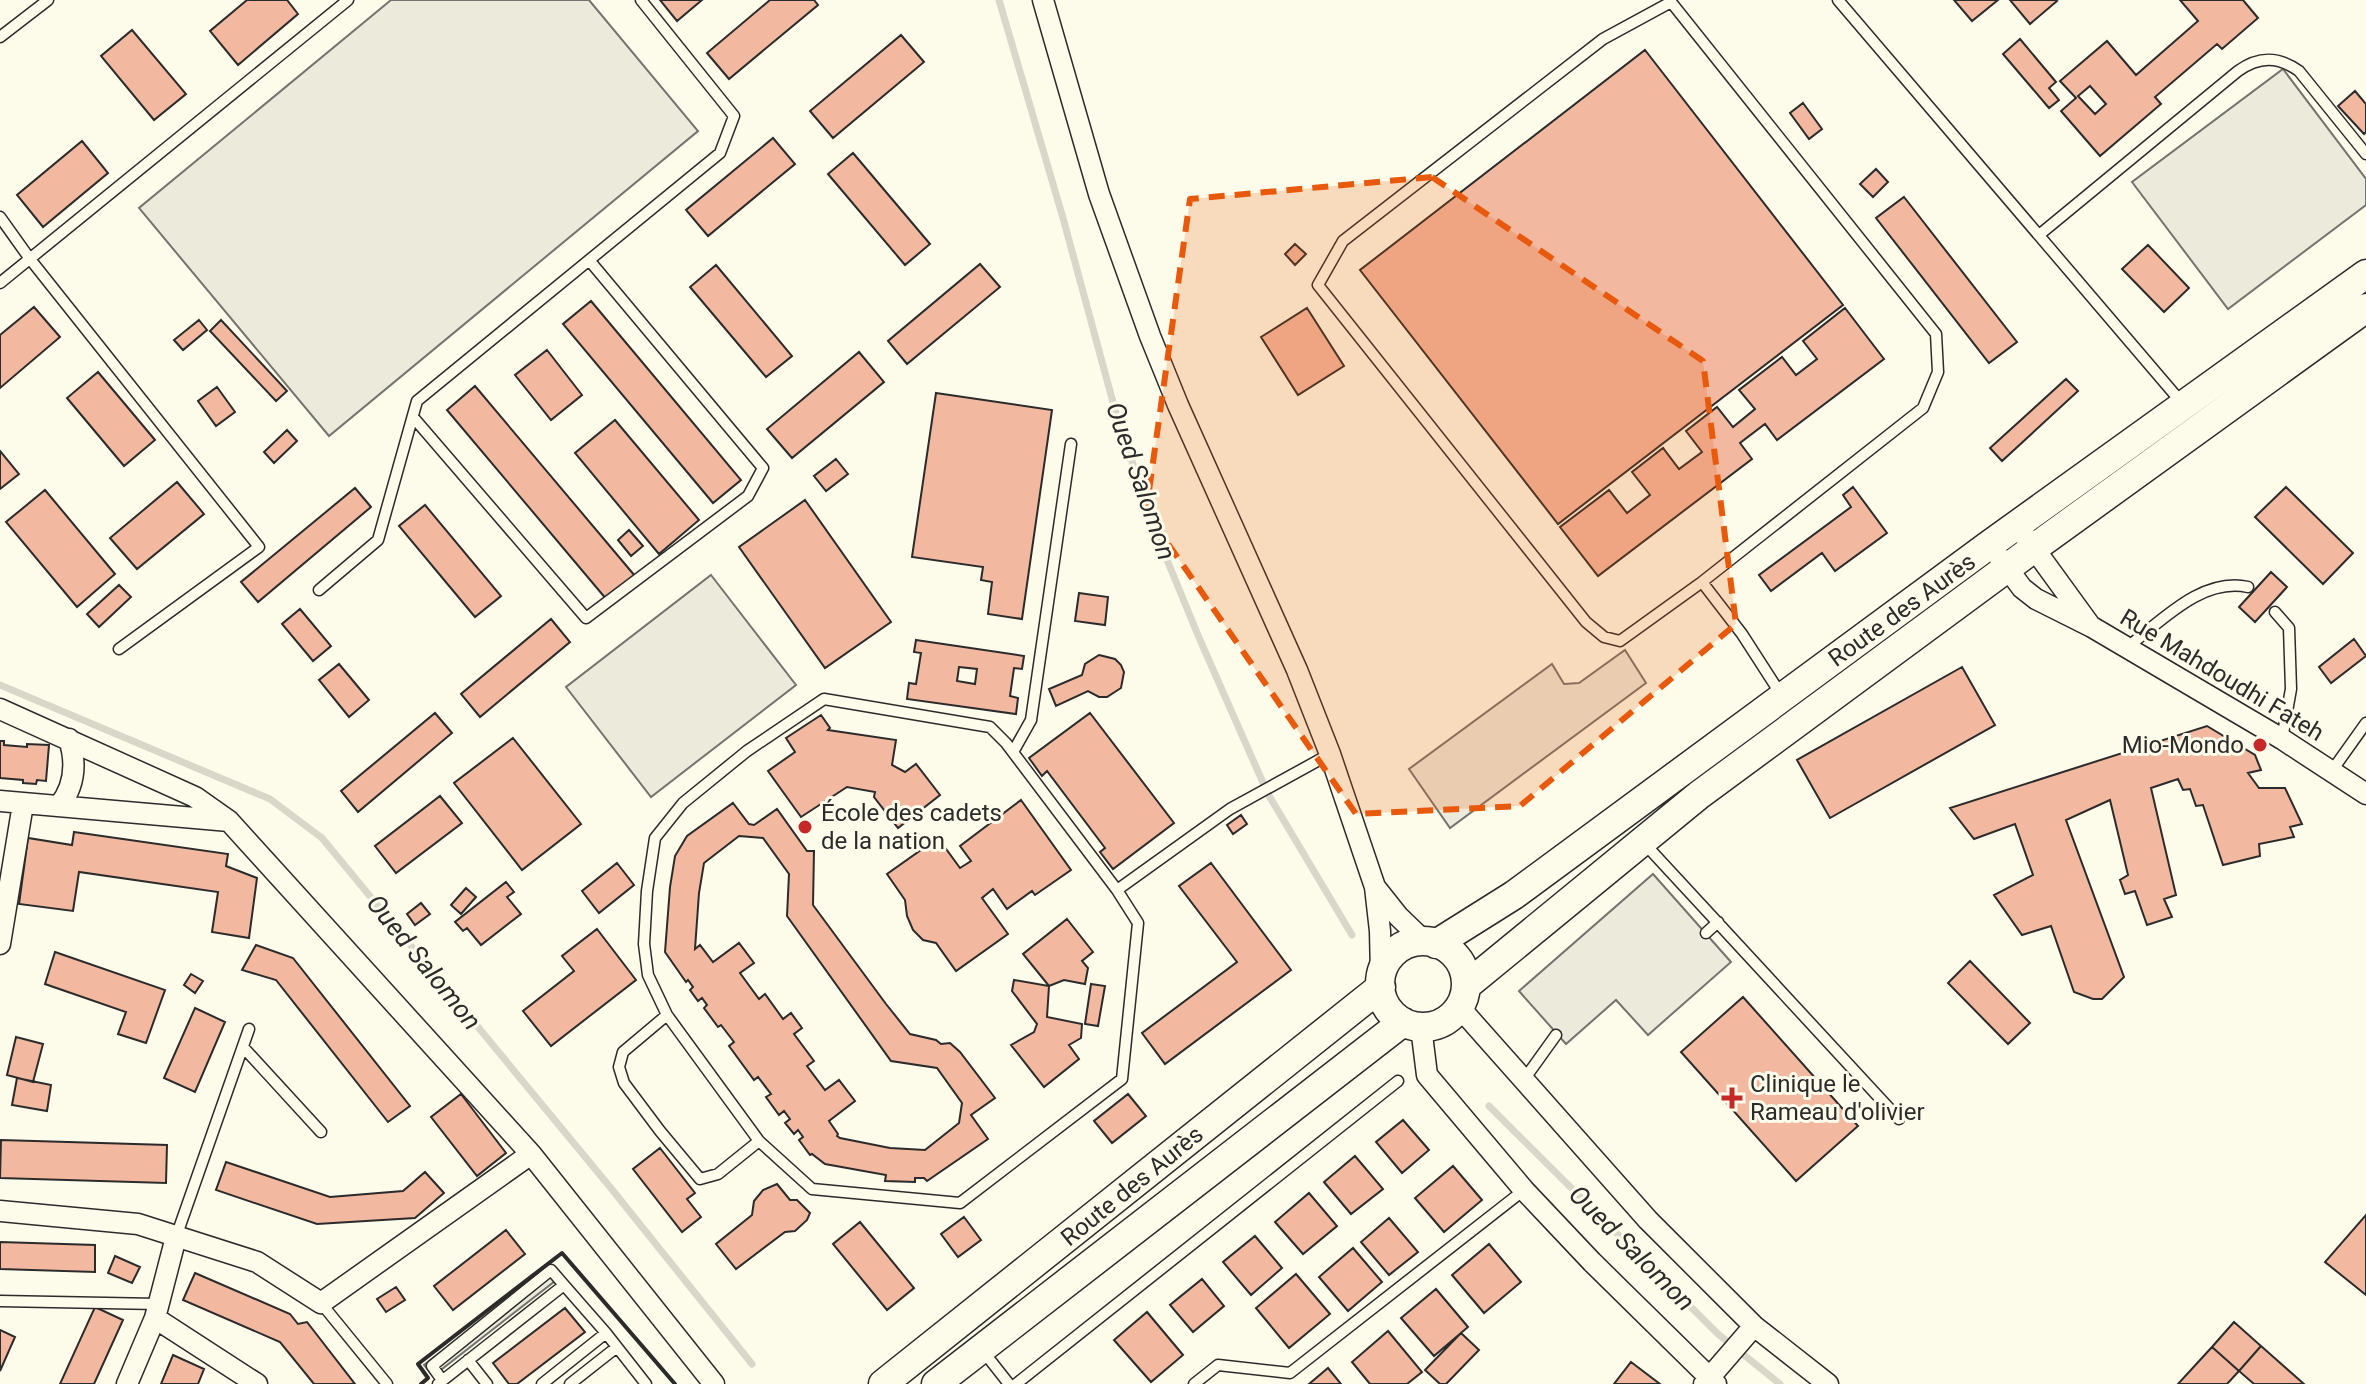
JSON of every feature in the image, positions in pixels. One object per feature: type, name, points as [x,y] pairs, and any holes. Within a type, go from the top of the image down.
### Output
[{"type":"street","points":[[1043,0],[1099,194],[1150,336],[1297,670],[1330,754],[1375,887],[1384,1001],[1391,1013],[1412,1024],[1443,1022],[1463,997],[1466,976],[1458,960],[1398,916],[1375,887]]},
{"type":"street","name":"Route des Aurès","points":[[1463,997],[1699,795],[2007,568],[2025,537],[2184,405],[2366,274]]},
{"type":"street","name":"Route des Aurès","points":[[1431,943],[1488,913],[1989,545],[2025,537],[2366,308]]},
{"type":"street","name":"Rue Mahdoudhi Fateh","points":[[2025,537],[2092,627]]},
{"type":"street","name":"Rue Mahdoudhi Fateh","points":[[1989,545],[2029,594],[2092,627],[2282,739],[2366,794]]},
{"type":"street","points":[[0,709],[195,797],[229,821],[531,1154],[708,1382]]},
{"type":"street","points":[[59,806],[69,792],[74,774],[74,757],[69,739]]},
{"type":"street","points":[[0,801],[229,821]]},
{"type":"street","points":[[0,944],[3,907],[23,804]]},
{"type":"street","points":[[1381,981],[1386,964],[1402,947],[1413,943],[1431,943]]},
{"type":"street","name":"Route des Aurès","points":[[883,1384],[1381,981]]},
{"type":"street","points":[[1463,997],[1523,1081],[1648,1220],[1754,1326],[1828,1384]]},
{"type":"street","points":[[1412,1024],[1427,1075],[1524,1190],[1710,1382],[1754,1326]]},
{"type":"street","name":"Route des Aurès","points":[[936,1384],[1412,1024]]},
{"type":"street","points":[[0,1211],[138,1224],[257,1262],[321,1303],[531,1154]]},
{"type":"street","points":[[127,1384],[156,1311],[176,1237]]},
{"type":"street","points":[[156,1311],[257,1384]]},
{"type":"lane","points":[[0,37],[48,0]]},
{"type":"lane","points":[[0,283],[348,0]]},
{"type":"lane","points":[[319,590],[378,540],[417,401],[720,153],[734,116],[641,0]]},
{"type":"lane","points":[[1838,0],[2184,405]]},
{"type":"lane","points":[[1671,2],[1936,334],[1938,360],[1938,372],[1923,408],[1702,582],[1620,641],[1604,637],[1586,622],[1318,285],[1343,241],[1603,39],[1671,2]]},
{"type":"lane","points":[[2039,235],[2238,71],[2262,59],[2288,63],[2299,71],[2366,154]]},
{"type":"lane","points":[[0,217],[259,547],[119,649]]},
{"type":"lane","points":[[413,417],[586,618],[748,496],[763,468],[589,260]]},
{"type":"lane","points":[[1013,752],[1031,720],[1071,444]]},
{"type":"lane","points":[[1702,582],[1742,634],[1783,698]]},
{"type":"lane","points":[[2126,648],[2196,595],[2231,584],[2248,587]]},
{"type":"lane","points":[[2275,612],[2289,628],[2291,689],[2282,739]]},
{"type":"lane","points":[[824,699],[990,727],[1013,752],[1117,890],[1138,923],[1122,1079],[960,1203],[812,1189],[759,1141],[667,1015],[648,975],[644,944],[647,891],[655,838],[683,803],[747,751],[824,699]]},
{"type":"lane","points":[[2331,772],[2366,723]]},
{"type":"lane","points":[[1117,890],[1241,802],[1330,754]]},
{"type":"lane","points":[[1643,842],[1899,1119]]},
{"type":"lane","points":[[1706,933],[1718,922]]},
{"type":"lane","points":[[667,1015],[623,1052],[619,1067],[624,1083],[700,1179],[718,1174],[759,1141]]},
{"type":"lane","points":[[176,1237],[249,1029]]},
{"type":"lane","points":[[1523,1081],[1556,1035]]},
{"type":"lane","points":[[243,1047],[321,1132]]},
{"type":"lane","points":[[1016,1384],[1398,1081]]},
{"type":"lane","points":[[1194,1384],[1218,1365],[1290,1373],[1524,1190]]},
{"type":"lane","points":[[564,1285],[440,1382],[432,1366],[551,1270],[606,1333],[646,1384]]},
{"type":"lane","points":[[0,1301],[156,1311]]},
{"type":"lane","points":[[321,1303],[387,1384]]},
{"type":"lane","points":[[542,1384],[606,1333]]},
{"type":"lane","points":[[570,1384],[617,1347]]},
{"type":"lane","points":[[981,1349],[1009,1384]]},
{"type":"lane","points":[[468,1360],[487,1384]]},
{"type":"highlighted area","points":[[1432,177],[1703,361],[1736,624],[1520,806],[1356,814],[1146,512],[1190,199]]},
{"type":"shaded area","points":[[391,0],[589,0],[698,131],[329,436],[139,208]]},
{"type":"shaded area","points":[[2283,69],[2366,179],[2366,205],[2228,309],[2132,182]]},
{"type":"shaded area","points":[[711,575],[796,685],[651,797],[566,687]]},
{"type":"shaded area","points":[[1625,650],[1646,683],[1450,828],[1409,769],[1552,664],[1564,684],[1579,683]]},
{"type":"shaded area","points":[[1653,874],[1731,962],[1648,1035],[1616,1000],[1566,1044],[1519,991]]},
{"type":"shaded area","points":[[546,1270],[555,1281],[433,1376],[424,1365]]},
{"type":"building","points":[[247,0],[287,0],[298,14],[238,65],[210,31]]},
{"type":"building","points":[[660,0],[702,0],[677,21]]},
{"type":"building","points":[[770,0],[814,0],[818,5],[729,79],[707,53]]},
{"type":"building","points":[[1954,0],[1998,0],[1972,21]]},
{"type":"building","points":[[2010,0],[2055,0],[2057,1],[2030,24]]},
{"type":"building","points":[[2180,0],[2243,0],[2258,18],[2222,49],[2217,44],[2155,97],[2161,104],[2100,156],[2061,111],[2076,98],[2060,81],[2107,41],[2136,75],[2198,21]],"holes":[[[2090,86],[2106,104],[2095,114],[2078,96]]]},
{"type":"building","points":[[132,30],[186,94],[154,120],[101,56]]},
{"type":"building","points":[[901,35],[924,62],[833,138],[810,111]]},
{"type":"building","points":[[2020,39],[2056,82],[2049,88],[2059,100],[2049,108],[2003,54]]},
{"type":"building","points":[[1645,50],[1843,305],[1558,524],[1360,270]]},
{"type":"building","points":[[2355,91],[2366,104],[2364,134],[2338,106]]},
{"type":"building","points":[[1803,103],[1822,129],[1809,139],[1790,113]]},
{"type":"building","points":[[773,138],[795,164],[708,236],[686,210]]},
{"type":"building","points":[[82,141],[108,173],[43,227],[17,195]]},
{"type":"building","points":[[853,153],[930,244],[905,265],[828,174]]},
{"type":"building","points":[[1876,169],[1888,182],[1873,197],[1860,184]]},
{"type":"building","points":[[1904,197],[2017,342],[1989,363],[1876,218]]},
{"type":"building","points":[[1295,244],[1306,254],[1295,265],[1285,254]]},
{"type":"building","points":[[2148,245],[2189,288],[2164,312],[2122,269]]},
{"type":"building","points":[[980,264],[1000,287],[907,364],[888,341]]},
{"type":"building","points":[[716,265],[792,356],[766,377],[690,287]]},
{"type":"building","points":[[591,301],[741,480],[713,503],[563,324]]},
{"type":"building","points":[[34,307],[60,337],[0,388],[0,335]]},
{"type":"building","points":[[1307,308],[1344,366],[1298,395],[1261,337]]},
{"type":"building","points":[[1845,308],[1884,359],[1777,440],[1765,424],[1740,443],[1752,459],[1598,576],[1560,527],[1609,490],[1627,513],[1650,495],[1632,472],[1663,448],[1679,469],[1702,452],[1686,431],[1717,407],[1733,427],[1755,409],[1739,390],[1782,357],[1796,375],[1817,359],[1803,341]]},
{"type":"building","points":[[199,320],[207,330],[183,350],[174,340]]},
{"type":"building","points":[[221,320],[287,391],[276,401],[210,331]]},
{"type":"building","points":[[547,350],[582,395],[551,420],[515,375]]},
{"type":"building","points":[[859,352],[884,382],[792,458],[767,429]]},
{"type":"building","points":[[98,372],[155,440],[124,466],[67,398]]},
{"type":"building","points":[[2066,379],[2078,391],[2002,461],[1990,448]]},
{"type":"building","points":[[475,386],[635,576],[607,600],[447,410]]},
{"type":"building","points":[[217,387],[235,412],[216,426],[198,401]]},
{"type":"building","points":[[936,393],[1052,410],[1022,619],[988,614],[992,582],[981,580],[983,567],[912,557]]},
{"type":"building","points":[[615,420],[699,520],[659,554],[575,453]]},
{"type":"building","points":[[287,430],[297,441],[274,463],[264,452]]},
{"type":"building","points":[[0,451],[19,474],[0,489]]},
{"type":"building","points":[[836,459],[848,474],[826,491],[814,476]]},
{"type":"building","points":[[177,482],[204,514],[137,569],[110,538]]},
{"type":"building","points":[[1853,487],[1887,533],[1835,571],[1822,553],[1771,591],[1759,575],[1851,507],[1843,495]]},
{"type":"building","points":[[2286,487],[2353,553],[2323,584],[2255,517]]},
{"type":"building","points":[[355,488],[371,507],[258,602],[241,582]]},
{"type":"building","points":[[45,490],[115,574],[77,607],[6,522]]},
{"type":"building","points":[[805,500],[891,622],[825,668],[739,547]]},
{"type":"building","points":[[425,505],[501,596],[475,617],[399,526]]},
{"type":"building","points":[[629,530],[643,546],[631,556],[618,540]]},
{"type":"building","points":[[2271,572],[2287,587],[2255,622],[2239,607]]},
{"type":"building","points":[[119,585],[131,597],[99,627],[87,614]]},
{"type":"building","points":[[1079,593],[1108,597],[1105,625],[1075,621]]},
{"type":"building","points":[[300,609],[331,646],[313,661],[282,624]]},
{"type":"building","points":[[551,619],[570,642],[480,717],[461,694]]},
{"type":"building","points":[[2354,639],[2366,656],[2331,683],[2319,667]]},
{"type":"building","points":[[916,640],[1024,656],[1022,669],[1014,668],[1010,696],[1018,698],[1016,714],[907,699],[909,683],[916,684],[921,653],[914,652]],"holes":[[[959,667],[977,669],[975,684],[957,681]]]},
{"type":"building","points":[[1099,655],[1115,659],[1121,665],[1124,672],[1121,688],[1107,697],[1099,697],[1088,691],[1056,706],[1049,689],[1082,675],[1085,664]]},
{"type":"building","points":[[339,664],[369,700],[349,717],[319,680]]},
{"type":"building","points":[[1962,667],[1995,725],[1830,818],[1797,760]]},
{"type":"building","points":[[435,713],[452,733],[358,812],[341,791]]},
{"type":"building","points":[[1090,713],[1174,823],[1113,869],[1100,852],[1105,848],[1047,771],[1042,776],[1029,758]]},
{"type":"building","points":[[821,715],[830,728],[828,730],[896,740],[892,765],[905,772],[916,764],[940,795],[898,828],[874,797],[875,792],[847,787],[801,817],[768,771],[795,752],[786,738]]},
{"type":"building","points":[[2207,726],[2255,755],[2261,770],[2248,773],[2259,788],[2285,788],[2302,824],[2290,827],[2294,837],[2259,844],[2260,856],[2223,865],[2203,805],[2196,806],[2190,789],[2183,790],[2178,779],[2151,788],[2176,895],[2164,899],[2172,917],[2147,925],[2135,891],[2125,894],[2120,880],[2128,875],[2110,800],[2066,820],[2124,977],[2102,999],[2074,992],[2051,926],[2022,935],[1994,895],[2033,875],[2015,824],[1974,839],[1950,808]]},
{"type":"building","points":[[513,738],[581,824],[522,870],[454,783]]},
{"type":"building","points":[[0,741],[4,741],[4,745],[27,747],[27,744],[49,745],[46,781],[37,780],[36,784],[0,778]]},
{"type":"building","points":[[440,796],[462,823],[396,873],[375,846]]},
{"type":"building","points":[[1021,800],[1071,870],[1035,895],[1032,891],[1007,909],[993,889],[982,898],[1008,934],[956,971],[936,943],[923,940],[913,930],[905,900],[887,874],[938,838],[960,868],[971,861],[960,846]]},
{"type":"building","points":[[733,803],[749,824],[754,825],[777,809],[807,851],[814,851],[813,905],[886,1004],[910,1034],[941,1044],[950,1043],[995,1098],[971,1115],[988,1139],[927,1181],[915,1178],[915,1182],[885,1181],[886,1175],[825,1164],[810,1155],[799,1140],[803,1137],[798,1130],[794,1134],[785,1123],[790,1119],[784,1111],[779,1115],[766,1097],[771,1094],[758,1077],[754,1080],[729,1046],[734,1042],[704,1008],[707,1005],[702,998],[698,1001],[690,990],[693,987],[665,952],[675,856],[687,836]],"holes":[[[739,836],[763,838],[789,874],[787,916],[891,1061],[937,1068],[962,1103],[959,1123],[925,1150],[890,1148],[837,1136],[829,1121],[855,1101],[839,1080],[825,1090],[807,1066],[814,1061],[794,1034],[802,1028],[791,1013],[783,1019],[765,994],[759,999],[740,973],[754,963],[739,943],[713,962],[700,945],[695,949],[704,863]]]},
{"type":"building","points":[[1241,815],[1247,824],[1233,834],[1227,825]]},
{"type":"building","points":[[74,832],[228,854],[226,866],[257,878],[249,938],[212,932],[218,892],[79,872],[73,911],[19,904],[28,838],[72,845]]},
{"type":"building","points":[[617,863],[634,885],[599,913],[582,891]]},
{"type":"building","points":[[1211,863],[1291,970],[1165,1064],[1142,1033],[1237,962],[1179,886]]},
{"type":"building","points":[[506,882],[514,892],[507,897],[521,914],[481,945],[467,928],[463,931],[455,922]]},
{"type":"building","points":[[466,888],[476,897],[461,914],[451,905]]},
{"type":"building","points":[[421,903],[430,914],[415,925],[407,914]]},
{"type":"building","points":[[1067,919],[1093,952],[1082,961],[1088,968],[1085,984],[1064,980],[1049,986],[1023,954]]},
{"type":"building","points":[[597,929],[636,980],[551,1046],[523,1011],[574,971],[562,956]]},
{"type":"building","points":[[256,945],[293,958],[410,1106],[388,1122],[276,980],[242,970]]},
{"type":"building","points":[[55,952],[165,990],[146,1043],[118,1034],[126,1012],[45,984]]},
{"type":"building","points":[[1970,961],[2030,1023],[2008,1044],[1948,983]]},
{"type":"building","points":[[191,974],[203,981],[195,993],[184,985]]},
{"type":"building","points":[[1014,980],[1049,986],[1047,1017],[1082,1024],[1081,1038],[1069,1045],[1079,1059],[1044,1087],[1011,1045],[1034,1032],[1037,1024],[1012,991]]},
{"type":"building","points":[[1091,984],[1105,986],[1098,1026],[1085,1024]]},
{"type":"building","points":[[1743,997],[1858,1126],[1796,1181],[1681,1052]]},
{"type":"building","points":[[195,1008],[225,1022],[195,1092],[164,1078]]},
{"type":"building","points":[[16,1037],[43,1044],[33,1082],[7,1075]]},
{"type":"building","points":[[17,1078],[51,1085],[47,1111],[12,1105]]},
{"type":"building","points":[[461,1094],[506,1153],[477,1176],[431,1117]]},
{"type":"building","points":[[1128,1094],[1146,1116],[1112,1143],[1094,1121]]},
{"type":"building","points":[[1403,1120],[1429,1150],[1402,1173],[1376,1142]]},
{"type":"building","points":[[1,1140],[167,1145],[166,1183],[0,1178]]},
{"type":"building","points":[[660,1148],[695,1193],[687,1199],[701,1217],[682,1232],[633,1169]]},
{"type":"building","points":[[1355,1156],[1383,1189],[1351,1214],[1324,1182]]},
{"type":"building","points":[[226,1162],[330,1197],[403,1191],[425,1172],[444,1193],[415,1218],[317,1224],[216,1190]]},
{"type":"building","points":[[1453,1166],[1482,1200],[1444,1232],[1415,1198]]},
{"type":"building","points":[[777,1184],[790,1200],[797,1200],[810,1213],[807,1220],[795,1231],[785,1232],[736,1269],[716,1244],[752,1215],[754,1201],[763,1190]]},
{"type":"building","points":[[1309,1193],[1337,1226],[1303,1254],[1275,1222]]},
{"type":"building","points":[[2366,1215],[2366,1295],[2325,1262]]},
{"type":"building","points":[[964,1217],[981,1240],[958,1257],[941,1234]]},
{"type":"building","points":[[1389,1218],[1418,1252],[1389,1275],[1361,1242]]},
{"type":"building","points":[[860,1222],[914,1288],[887,1310],[833,1244]]},
{"type":"building","points":[[506,1230],[525,1254],[453,1310],[434,1286]]},
{"type":"building","points":[[1255,1236],[1282,1268],[1251,1295],[1223,1262]]},
{"type":"building","points":[[0,1242],[95,1245],[95,1272],[0,1269]]},
{"type":"building","points":[[1489,1244],[1521,1282],[1484,1313],[1452,1275]]},
{"type":"building","points":[[1353,1248],[1382,1282],[1348,1311],[1319,1277]]},
{"type":"building","points":[[115,1256],[140,1267],[132,1283],[108,1273]]},
{"type":"building","points":[[195,1273],[290,1314],[298,1324],[307,1322],[355,1384],[314,1384],[280,1342],[183,1300]]},
{"type":"building","points":[[1296,1274],[1330,1314],[1289,1348],[1256,1308]]},
{"type":"building","points":[[1202,1279],[1224,1306],[1193,1332],[1170,1305]]},
{"type":"building","points":[[396,1287],[405,1300],[386,1312],[377,1299]]},
{"type":"building","points":[[1436,1289],[1468,1327],[1434,1356],[1401,1318]]},
{"type":"building","points":[[95,1307],[123,1320],[94,1384],[60,1384]]},
{"type":"building","points":[[565,1308],[585,1332],[517,1384],[509,1384],[493,1363]]},
{"type":"building","points":[[1147,1312],[1183,1355],[1151,1382],[1114,1340]]},
{"type":"building","points":[[2234,1322],[2261,1346],[2239,1371],[2212,1347]]},
{"type":"building","points":[[0,1330],[15,1337],[0,1371]]},
{"type":"building","points":[[1388,1331],[1422,1372],[1407,1384],[1370,1384],[1352,1362]]},
{"type":"building","points":[[1461,1333],[1479,1350],[1446,1384],[1440,1384],[1425,1370]]},
{"type":"building","points":[[2261,1346],[2304,1384],[2254,1384],[2239,1371]]},
{"type":"building","points":[[2212,1347],[2239,1371],[2227,1384],[2178,1384]]},
{"type":"building","points":[[173,1355],[204,1369],[198,1384],[161,1384]]},
{"type":"building","points":[[1631,1362],[1660,1384],[1614,1384]]},
{"type":"building","points":[[1328,1368],[1341,1384],[1309,1384]]},
{"type":"waterway","name":"Oued Salomon","points":[[999,0],[1117,417],[1156,533],[1268,794],[1352,935]]},
{"type":"waterway","name":"Oued Salomon","points":[[0,685],[270,799],[322,838],[752,1364]]},
{"type":"waterway","name":"Oued Salomon","points":[[1489,1106],[1718,1334],[1780,1384]]},
{"type":"wall","points":[[421,1384],[428,1378],[418,1364],[562,1253],[675,1384]]},
{"type":"place","name":"Mio-Mondo","points":[[2260,745]]},
{"type":"place","name":"École des cadets de la nation","points":[[805,827]]},
{"type":"place","name":"Clinique le Rameau d'olivier","points":[[1732,1098]]}]
